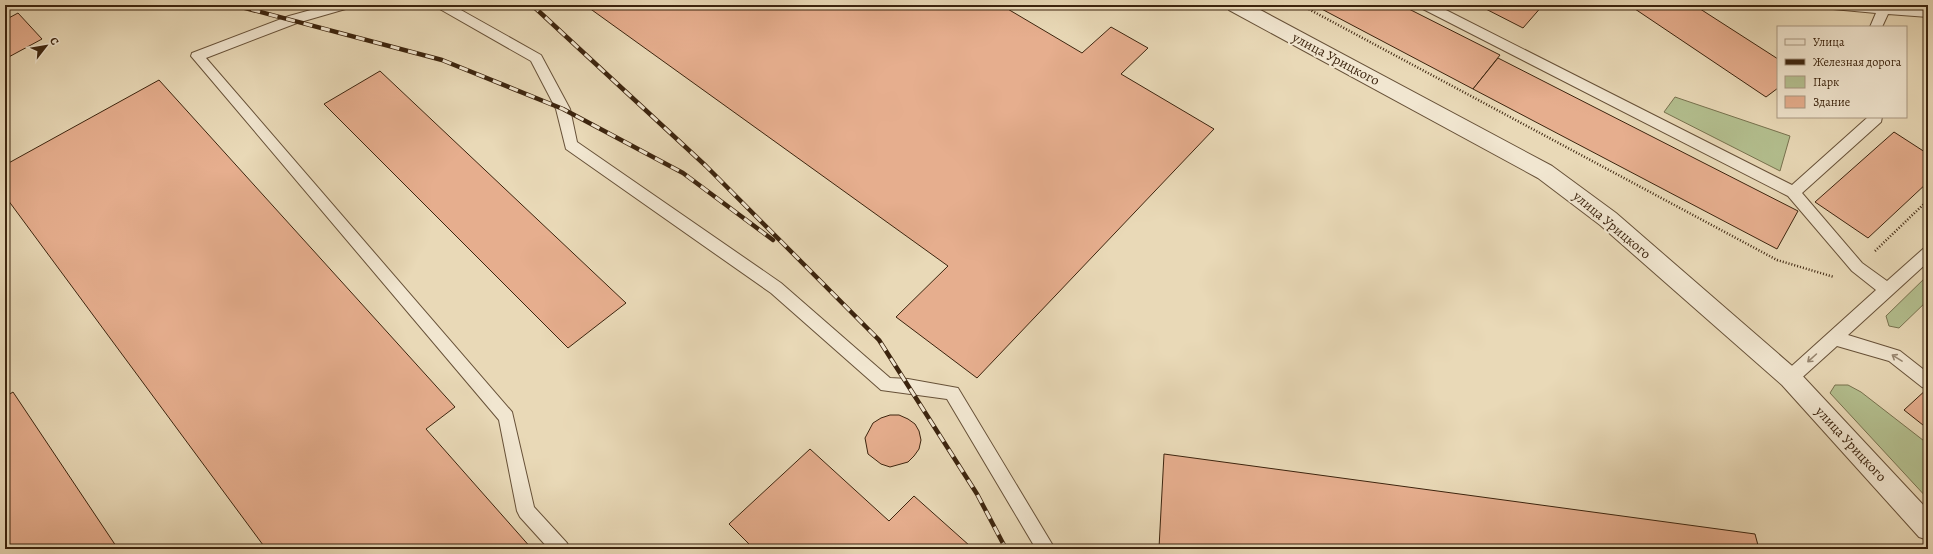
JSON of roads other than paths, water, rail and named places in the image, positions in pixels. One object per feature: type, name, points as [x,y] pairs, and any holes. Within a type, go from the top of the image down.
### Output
[{"type":"street","name":"улица Урицкого","points":[[1236,5],[1545,172],[1608,219],[1790,378],[1928,528]]},
{"type":"lane","points":[[345,5],[293,20],[197,56],[506,417],[526,511],[561,549]]},
{"type":"lane","points":[[442,5],[536,58],[563,109],[571,145],[776,288],[887,385],[908,386],[952,393],[1046,549]]},
{"type":"lane","points":[[1425,5],[1793,192],[1858,267],[1887,290]]},
{"type":"lane","points":[[1833,5],[1928,13]]},
{"type":"lane","points":[[1876,26],[1884,10]]},
{"type":"lane","points":[[1793,192],[1876,118]]},
{"type":"lane","points":[[1790,378],[1928,253]]},
{"type":"lane","points":[[1834,338],[1894,356],[1928,382]]},
{"type":"railway","points":[[234,5],[442,60],[563,109],[683,173],[773,240]]},
{"type":"railway","points":[[532,5],[706,166],[879,340],[977,494],[1006,549]]}]
